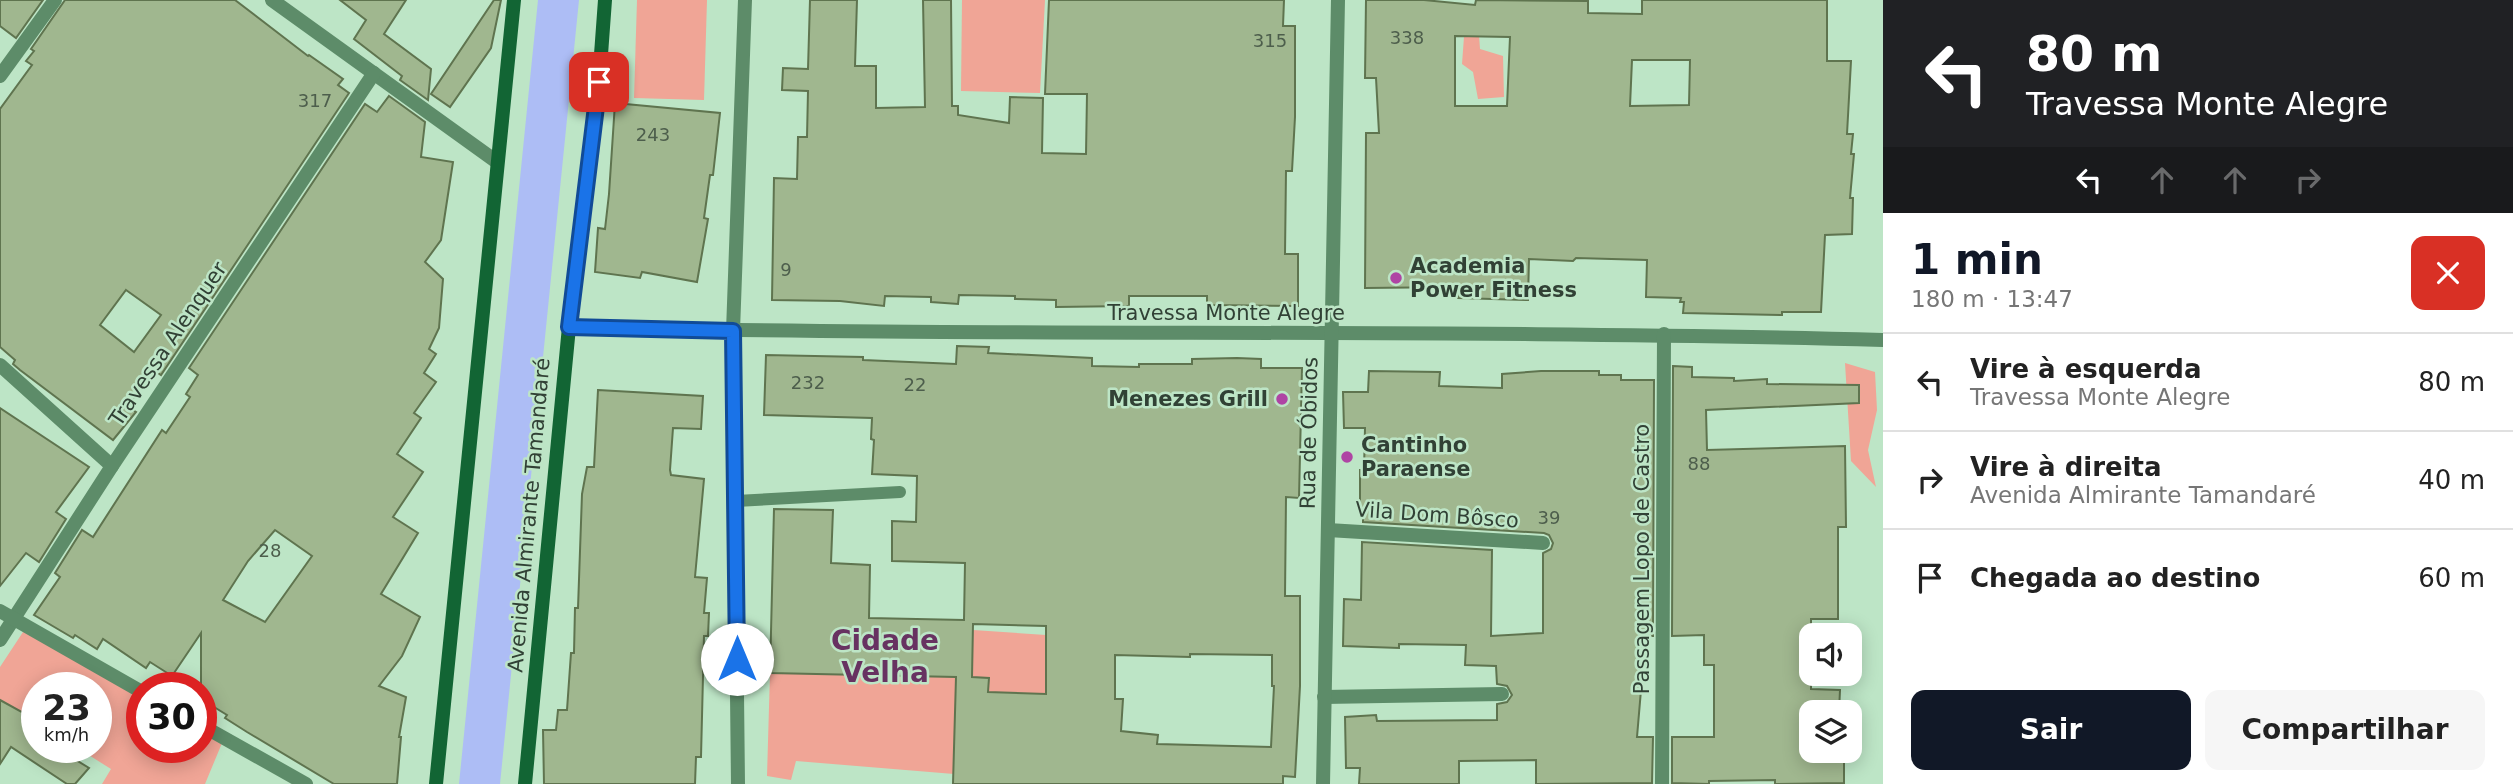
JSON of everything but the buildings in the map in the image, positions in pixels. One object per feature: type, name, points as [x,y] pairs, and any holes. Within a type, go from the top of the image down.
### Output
[{"type":"main road","points":[[436,784],[514,0]]},
{"type":"main road","name":"Avenida Almirante Tamandaré","points":[[525,784],[569,327],[597,109],[605,0]]},
{"type":"street","points":[[0,76],[55,0]]},
{"type":"street","points":[[272,0],[498,162]]},
{"type":"street","points":[[738,784],[733,331],[745,0]]},
{"type":"street","name":"Rua de Óbidos","points":[[1323,784],[1338,0]]},
{"type":"street","name":"Travessa Alenquer","points":[[0,640],[112,466],[374,73]]},
{"type":"street","name":"Travessa Monte Alegre","points":[[569,327],[733,331],[1332,335],[1664,334],[1883,340]]},
{"type":"street","name":"Passagem Lopo de Castro","points":[[1662,784],[1664,334]]},
{"type":"street","points":[[0,365],[112,466]]},
{"type":"street","name":"Vila Dom Bôsco","points":[[1328,530],[1543,543]]},
{"type":"street","points":[[0,611],[126,683]]},
{"type":"street","points":[[1324,697],[1502,694]]},
{"type":"street","points":[[217,734],[306,784]]},
{"type":"lane","points":[[736,501],[900,492]]},
{"type":"shaded area","points":[[637,0],[707,0],[704,100],[634,98]]},
{"type":"shaded area","points":[[962,0],[1045,0],[1040,93],[961,91]]},
{"type":"shaded area","points":[[1478,22],[1480,49],[1503,56],[1504,97],[1478,99],[1473,72],[1462,64],[1465,23]]},
{"type":"shaded area","points":[[1845,363],[1875,372],[1877,410],[1868,450],[1876,487],[1851,461]]},
{"type":"shaded area","points":[[25,629],[99,672],[21,672],[21,713],[0,700],[0,667]]},
{"type":"shaded area","points":[[973,630],[1046,635],[1045,697],[1037,694],[1008,694],[989,738],[989,678],[972,677]]},
{"type":"shaded area","points":[[770,673],[956,677],[954,774],[796,761],[791,780],[767,776]]},
{"type":"shaded area","points":[[112,680],[126,688],[126,763],[214,763],[205,784],[102,784],[111,769],[101,763],[112,763]]},
{"type":"shaded area","points":[[217,740],[222,743],[217,755]]},
{"type":"water","points":[[538,0],[579,0],[500,784],[459,784]]},
{"type":"place","name":"Academia Power Fitness","points":[[1396,278]]},
{"type":"place","name":"Menezes Grill","points":[[1282,399]]},
{"type":"place","name":"Cantinho Paraense","points":[[1347,457]]},
{"type":"district","name":"Cidade Velha","points":[[885,656]]},
{"type":"route","points":[[599,82],[569,327],[733,331],[737,659]]}]
